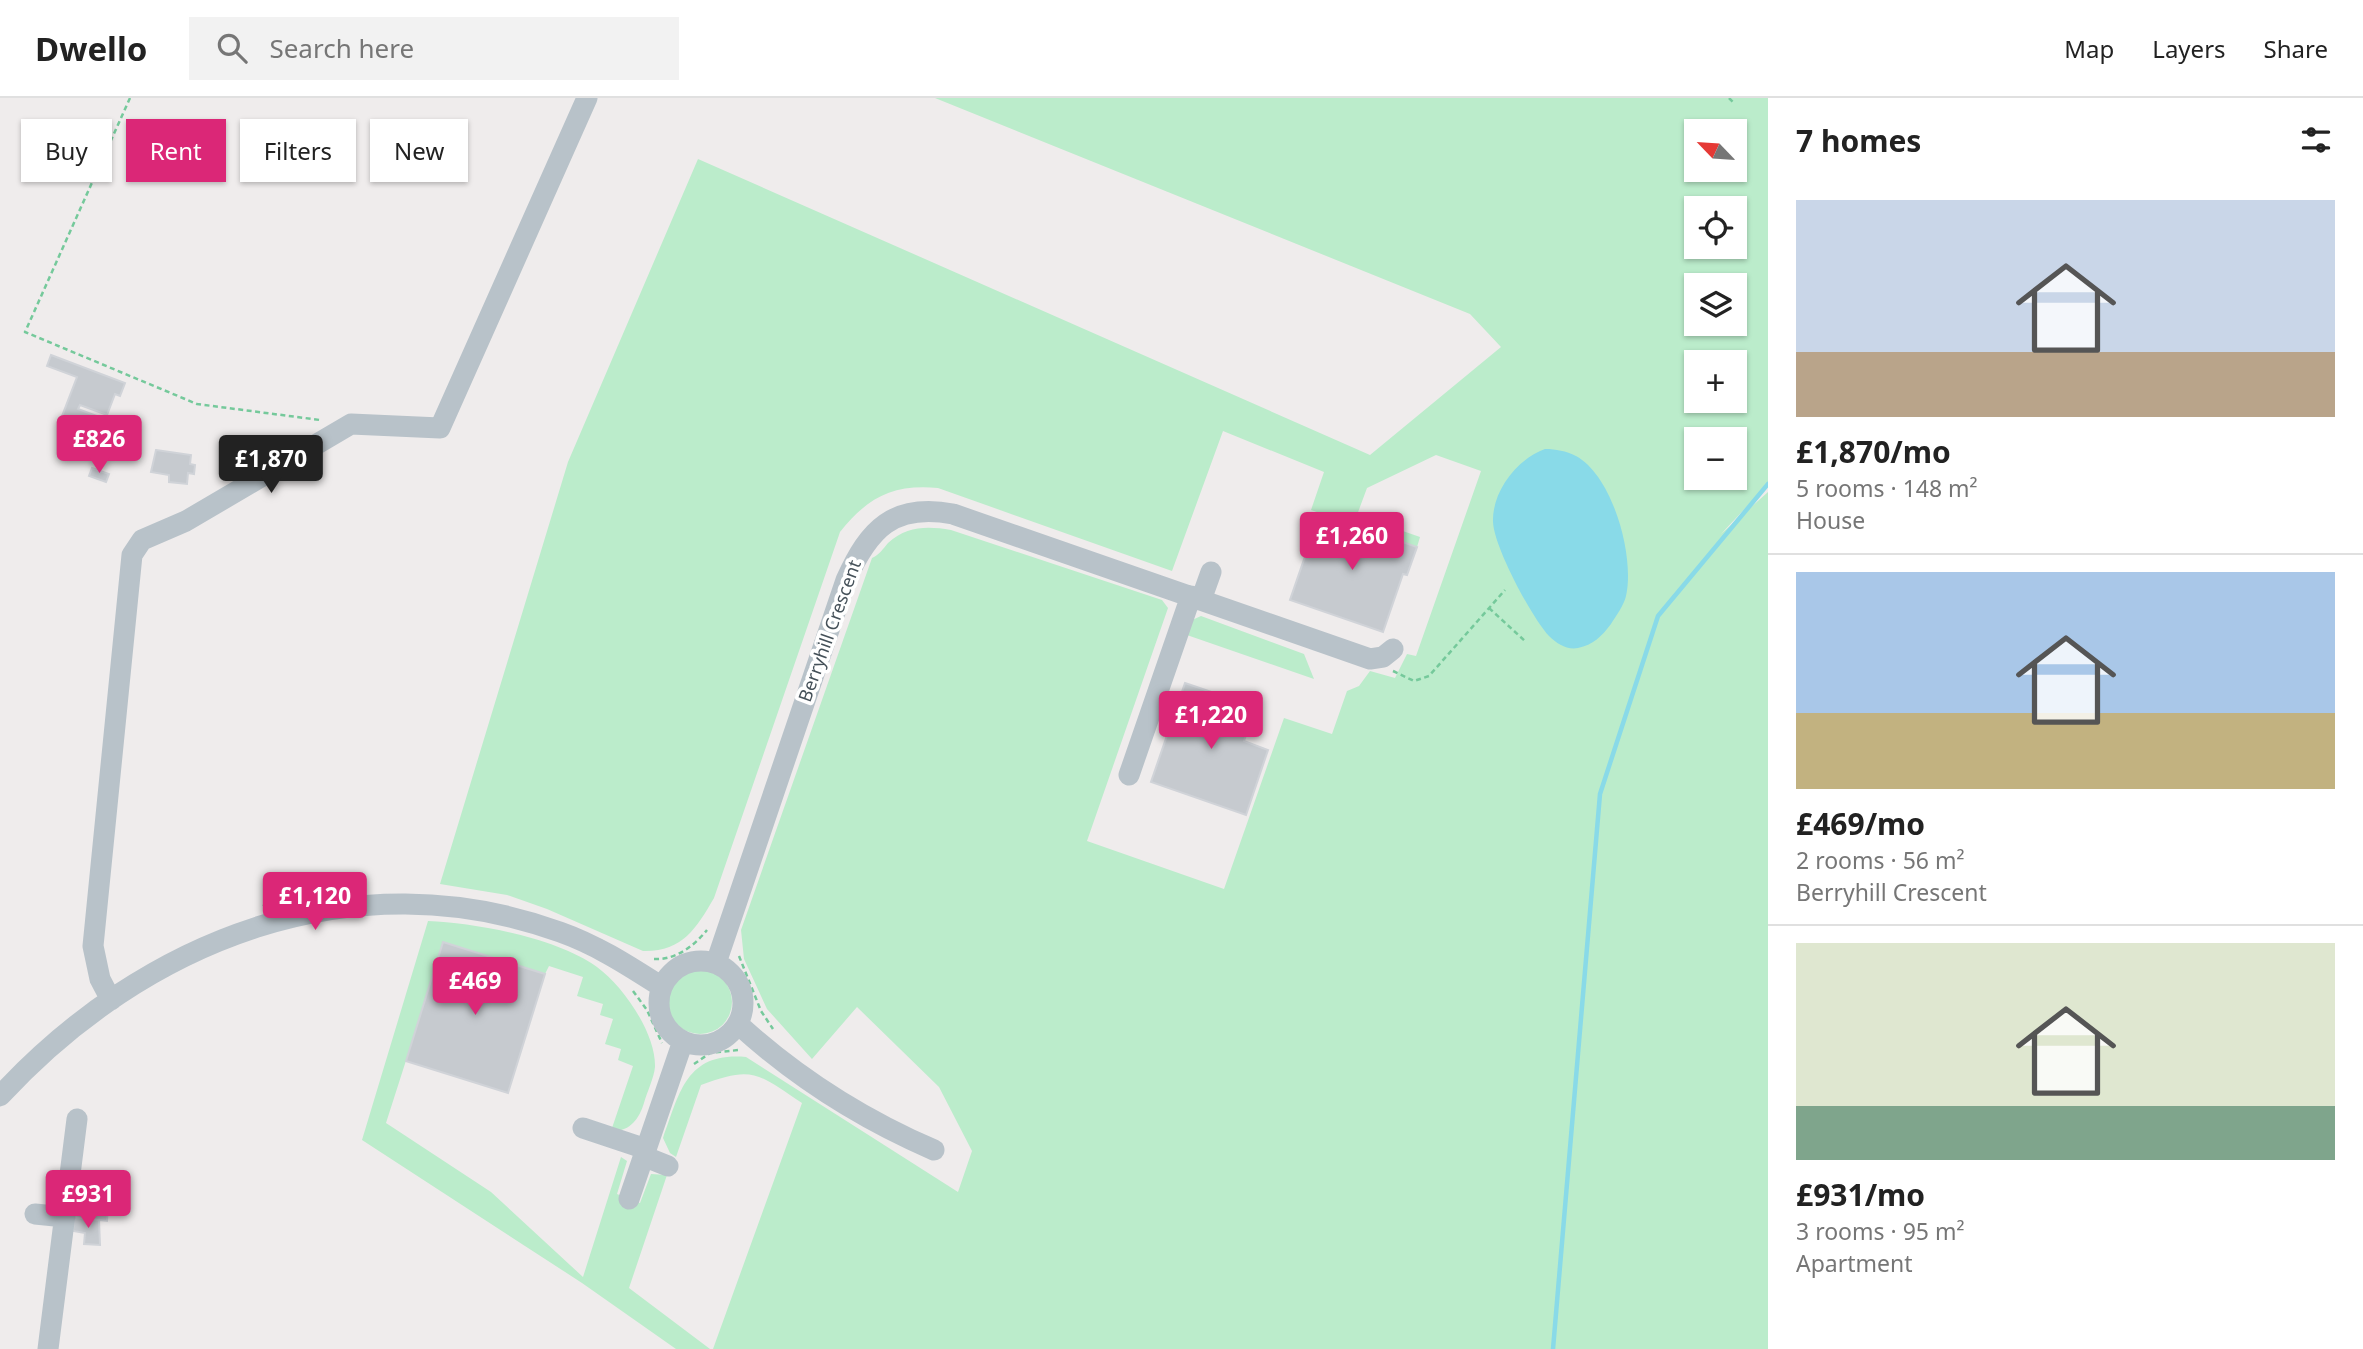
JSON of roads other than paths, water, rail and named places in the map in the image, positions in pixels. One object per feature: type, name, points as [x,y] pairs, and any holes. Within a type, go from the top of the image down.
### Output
[{"type":"street","points":[[111,1000],[100,979],[93,946],[132,555],[142,540],[186,521],[351,424],[440,428],[587,98]]},
{"type":"street","name":"Berryhill Crescent","points":[[716,963],[846,580],[858,553],[887,521],[919,511],[953,514],[1370,659],[1384,657],[1393,649]]},
{"type":"street","points":[[1129,775],[1196,598],[1211,572]]},
{"type":"street","points":[[0,1096],[74,1028],[111,1000],[196,951],[281,919],[337,907],[411,903],[491,912],[561,932],[620,960],[662,987]]},
{"type":"street","points":[[703,961],[716,963],[728,970],[738,982],[743,995],[743,1010],[738,1024],[730,1034],[708,1045],[683,1041],[665,1024],[660,1012],[662,987],[679,967],[703,961]]},
{"type":"street","points":[[738,1024],[823,1091],[892,1131],[934,1150]]},
{"type":"street","points":[[629,1199],[683,1041]]},
{"type":"street","points":[[48,1349],[77,1119]]},
{"type":"street","points":[[583,1128],[644,1152],[668,1166]]},
{"type":"street","points":[[36,1214],[65,1217]]},
{"type":"water","points":[[1545,449],[1576,456],[1589,466],[1610,499],[1624,540],[1628,580],[1624,603],[1601,636],[1578,648],[1559,644],[1542,627],[1524,599],[1507,564],[1493,522],[1497,499],[1508,478],[1525,460]]},
{"type":"waterway","points":[[1553,1349],[1600,794],[1658,616],[1768,484]]}]
